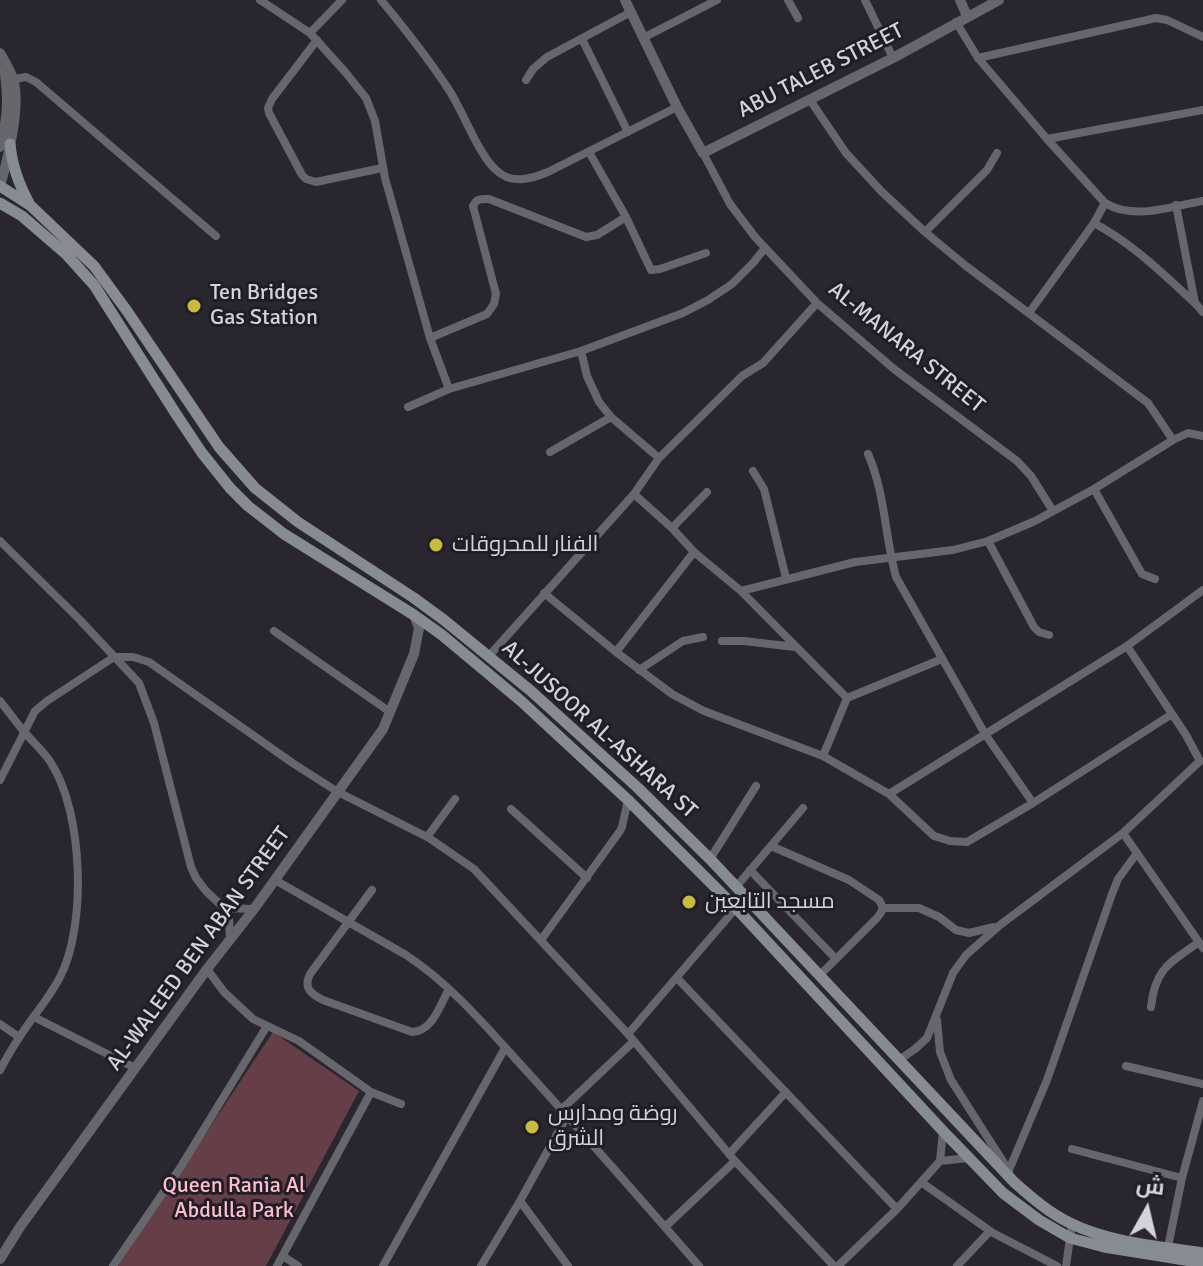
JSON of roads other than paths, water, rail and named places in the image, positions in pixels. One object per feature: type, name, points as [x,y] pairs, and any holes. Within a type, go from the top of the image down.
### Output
[{"type":"main road","points":[[5,146],[31,206]]},
{"type":"main road","name":"AL-JUSOOR AL-ASHARA ST","points":[[0,186],[31,206],[94,266],[219,447],[255,488],[298,522],[428,608],[531,691],[637,787],[710,859],[1014,1182],[1036,1201],[1072,1224],[1102,1235],[1203,1253]]},
{"type":"main road","name":"AL-JUSOOR AL-ASHARA ST","points":[[0,203],[22,216],[66,254],[94,285],[202,453],[248,506],[284,534],[414,615],[521,701],[628,800],[736,908],[1003,1193],[1021,1208],[1070,1238],[1104,1247],[1203,1263]]},
{"type":"main road","points":[[521,701],[531,691]]},
{"type":"street","points":[[260,0],[314,37],[366,98],[375,121],[382,168],[430,338],[449,389]]},
{"type":"street","points":[[342,0],[269,102],[269,113],[306,179],[316,182],[382,168]]},
{"type":"street","points":[[381,0],[450,91],[487,158],[496,170],[507,177],[531,179],[677,107]]},
{"type":"street","name":"AL-MANARA STREET","points":[[625,0],[677,107],[730,204],[765,248],[817,303],[894,369],[1017,461],[1031,476],[1053,511]]},
{"type":"street","points":[[645,37],[717,0]]},
{"type":"street","points":[[788,0],[798,18]]},
{"type":"street","points":[[865,0],[893,58]]},
{"type":"street","points":[[960,0],[967,16]]},
{"type":"street","name":"ABU TALEB STREET","points":[[703,153],[893,58],[999,0]]},
{"type":"street","points":[[526,80],[547,57],[631,12]]},
{"type":"street","points":[[978,58],[1156,18],[1203,37]]},
{"type":"street","points":[[956,22],[978,58],[1105,203],[1115,209],[1135,213],[1203,201]]},
{"type":"street","points":[[582,39],[628,132]]},
{"type":"street","points":[[1,56],[14,79],[15,107],[5,146]]},
{"type":"street","points":[[0,186],[8,94],[1,56]]},
{"type":"street","points":[[14,79],[26,77],[36,82],[216,236]]},
{"type":"street","points":[[810,100],[846,153],[882,192],[966,266],[1148,403],[1173,440]]},
{"type":"street","points":[[1047,139],[1203,110]]},
{"type":"street","points":[[589,152],[626,217],[651,270],[706,253]]},
{"type":"street","points":[[925,232],[987,170],[997,153]]},
{"type":"street","points":[[430,338],[487,314],[494,304],[496,294],[473,206],[480,198],[586,237],[597,235],[626,217]]},
{"type":"street","points":[[1029,313],[1105,203]]},
{"type":"street","points":[[1176,205],[1195,303]]},
{"type":"street","points":[[1094,223],[1138,251],[1203,312]]},
{"type":"street","points":[[408,407],[449,389],[642,330],[708,300],[738,279],[765,248]]},
{"type":"street","points":[[488,657],[634,494],[659,458],[742,376],[763,363],[817,303]]},
{"type":"street","points":[[581,351],[587,376],[599,402],[611,417],[659,458]]},
{"type":"street","points":[[550,452],[611,417]]},
{"type":"street","points":[[741,591],[855,562],[953,550],[988,541],[1012,532],[1094,489],[1173,440],[1188,433],[1203,436]]},
{"type":"street","points":[[868,454],[875,470],[896,577],[985,734],[1033,803]]},
{"type":"street","points":[[753,471],[764,489],[786,578]]},
{"type":"street","points":[[1094,489],[1142,574],[1155,579]]},
{"type":"street","points":[[672,528],[707,492]]},
{"type":"street","points":[[634,494],[694,552],[741,591],[847,698]]},
{"type":"street","points":[[0,541],[79,619],[128,671],[144,693],[191,867],[206,891],[224,908],[229,919],[230,939]]},
{"type":"street","points":[[988,541],[1036,629],[1049,635]]},
{"type":"street","points":[[616,652],[694,552]]},
{"type":"street","points":[[889,794],[1127,646],[1203,590]]},
{"type":"street","points":[[544,593],[672,694],[704,711],[823,756],[889,794],[934,836],[950,841],[967,842],[1172,714]]},
{"type":"street","name":"AL-WALEED BEN ABAN STREET","points":[[0,1259],[20,1227],[383,729],[414,654],[419,628],[414,615]]},
{"type":"street","points":[[274,631],[390,712]]},
{"type":"street","points":[[414,654],[427,639],[442,635]]},
{"type":"street","points":[[639,670],[683,641],[703,637]]},
{"type":"street","points":[[722,641],[796,647]]},
{"type":"street","points":[[899,1060],[927,1038],[953,973],[966,955],[1000,925],[1123,833],[1202,760],[1127,646]]},
{"type":"street","points":[[0,780],[35,711],[47,701],[114,657],[133,657],[149,662],[294,764],[338,792],[427,837],[474,869],[631,1038],[732,1157],[836,1266],[897,1209],[940,1161],[943,1131]]},
{"type":"street","points":[[823,756],[847,698],[942,659]]},
{"type":"street","points":[[0,701],[50,761],[67,795],[77,872],[70,951],[61,975],[0,1070]]},
{"type":"street","points":[[710,859],[756,786]]},
{"type":"street","points":[[427,837],[455,799]]},
{"type":"street","points":[[541,940],[622,827],[628,800]]},
{"type":"street","points":[[736,887],[803,808]]},
{"type":"street","points":[[511,809],[587,878]]},
{"type":"street","points":[[1123,833],[1201,945],[1160,973],[1151,1007]]},
{"type":"street","points":[[771,846],[849,880],[879,900],[883,908]]},
{"type":"street","points":[[1009,1170],[1047,1080],[1118,879],[1137,853]]},
{"type":"street","points":[[750,870],[836,959]]},
{"type":"street","points":[[275,880],[423,967],[449,989],[699,1266]]},
{"type":"street","points":[[372,890],[310,974],[306,987],[323,1000],[412,1032],[427,1026],[449,989]]},
{"type":"street","points":[[224,908],[254,909]]},
{"type":"street","points":[[481,1266],[520,1201],[564,1113],[631,1038],[736,908]]},
{"type":"street","points":[[883,908],[919,908],[929,911],[956,930],[969,933],[1000,925]]},
{"type":"street","points":[[819,976],[876,919],[883,908]]},
{"type":"street","points":[[207,969],[224,992],[253,1019],[299,1041],[371,1092],[401,1104]]},
{"type":"street","points":[[677,978],[897,1209]]},
{"type":"street","points":[[937,1015],[940,1052],[951,1080],[1014,1182]]},
{"type":"street","points":[[34,1017],[135,1068]]},
{"type":"street","points":[[0,1024],[19,1037]]},
{"type":"street","points":[[113,1266],[180,1168],[267,1026]]},
{"type":"street","points":[[383,1266],[505,1048]]},
{"type":"street","points":[[1126,1066],[1203,1084]]},
{"type":"street","points":[[277,1266],[371,1092]]},
{"type":"street","points":[[665,1227],[732,1157],[786,1092]]},
{"type":"street","points":[[1168,1247],[1182,1178],[1199,1138],[1203,1101]]},
{"type":"street","points":[[1072,1149],[1182,1178]]},
{"type":"street","points":[[940,1161],[969,1158]]},
{"type":"street","points":[[921,1182],[990,1231],[1057,1266]]},
{"type":"street","points":[[520,1201],[568,1266]]},
{"type":"street","points":[[1066,1266],[1072,1224]]},
{"type":"street","points":[[957,1266],[990,1231]]},
{"type":"street","points":[[283,1256],[298,1266]]},
{"type":"place","name":"Ten Bridges Gas Station","points":[[194,306]]},
{"type":"place","name":"الفنار للمحروقات","points":[[436,545]]},
{"type":"place","name":"مسجد التابعين","points":[[689,902]]},
{"type":"place","name":"روضة ومدارس الشرق","points":[[532,1127]]},
{"type":"park label","name":"Queen Rania Al Abdulla Park","points":[[234,1198]]}]
